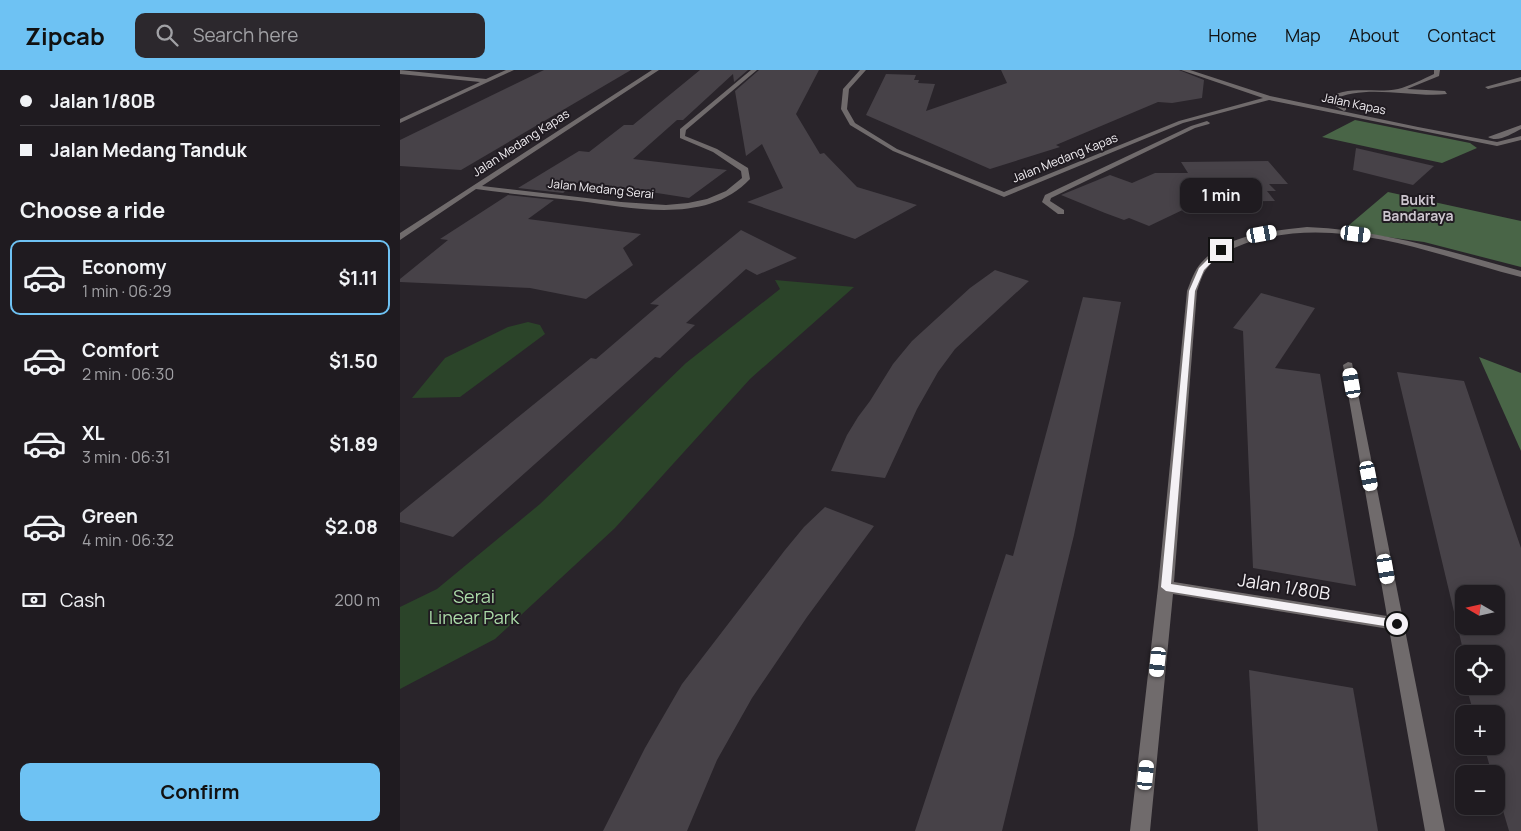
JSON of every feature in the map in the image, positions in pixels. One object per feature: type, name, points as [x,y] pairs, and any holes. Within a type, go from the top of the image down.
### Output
[{"type":"street","points":[[400,121],[511,70]]},
{"type":"street","name":"Jalan Medang Kapas","points":[[400,237],[656,70]]},
{"type":"street","name":"Jalan Medang Serai","points":[[475,187],[645,207],[701,203],[716,198],[738,188],[746,179],[745,170],[713,148],[682,137],[683,129],[754,70]]},
{"type":"street","name":"Jalan Medang Kapas","points":[[863,70],[846,89],[844,109],[852,124],[895,150],[1004,195],[1180,122],[1269,98]]},
{"type":"street","name":"Jalan Kapas","points":[[1184,70],[1269,98],[1337,110],[1497,144],[1521,138]]},
{"type":"street","points":[[1396,92],[1406,86],[1437,75],[1437,70]]},
{"type":"street","points":[[400,72],[488,81]]},
{"type":"street","points":[[1488,87],[1521,80]]},
{"type":"street","points":[[1445,93],[1350,92],[1331,97],[1328,100],[1337,110],[1477,137],[1498,137],[1521,127]]},
{"type":"street","points":[[1060,212],[1046,202],[1048,196],[1194,127],[1261,105],[1274,106]]},
{"type":"street","points":[[1180,122],[1194,127]]},
{"type":"street","points":[[1140,831],[1166,587],[1192,291],[1201,269],[1221,250],[1262,234],[1297,230],[1383,237],[1521,274]]},
{"type":"street","points":[[1348,365],[1435,831]]},
{"type":"street","name":"Jalan 1/80B","points":[[1166,587],[1397,624]]},
{"type":"green space","points":[[1355,120],[1470,143],[1477,148],[1442,163],[1322,137]]},
{"type":"green space","points":[[1388,192],[1521,221],[1521,267],[1424,242],[1342,231]]},
{"type":"green space","name":"Serai Linear Park","points":[[775,280],[854,287],[750,379],[615,528],[495,639],[400,689],[400,607],[437,589],[540,504],[686,363],[780,289]]},
{"type":"green space","points":[[528,322],[540,325],[545,334],[460,397],[412,398],[445,358],[508,327]]},
{"type":"green space","points":[[1479,357],[1521,373],[1521,451]]},
{"type":"building","points":[[544,70],[631,70],[461,170],[400,166],[400,140]]},
{"type":"building","points":[[700,70],[748,70],[734,82],[733,74],[683,120],[677,120],[633,159],[727,170],[689,198],[580,181],[563,193],[518,188],[579,151],[589,152],[624,125],[633,125]]},
{"type":"building","points":[[759,70],[819,70],[796,114],[820,154],[824,153],[857,187],[917,205],[855,239],[747,202],[783,188],[762,144],[746,156],[735,91]]},
{"type":"building","points":[[1001,70],[1179,70],[1204,80],[1202,98],[1172,103],[1158,102],[1056,145],[1060,147],[990,169],[866,115],[886,74],[916,75],[914,80],[919,80],[918,83],[935,84],[926,111],[1007,83]]},
{"type":"building","points":[[1356,148],[1434,166],[1413,185],[1353,170]]},
{"type":"building","points":[[1268,161],[1288,184],[1269,184],[1276,191],[1267,191],[1275,201],[1216,202],[1212,196],[1149,226],[1129,218],[1124,220],[1061,195],[1110,175],[1132,183],[1155,173],[1188,173],[1181,162]]},
{"type":"building","points":[[508,195],[554,200],[528,219],[641,234],[623,248],[633,265],[586,299],[530,288],[400,282],[400,279],[448,240],[440,239]]},
{"type":"building","points":[[741,230],[797,258],[757,275],[746,269],[686,323],[695,325],[660,358],[655,357],[453,537],[400,522],[400,513],[591,358],[596,359],[659,305],[650,304]]},
{"type":"building","points":[[995,270],[1029,281],[955,349],[938,372],[917,409],[885,478],[831,471],[847,435],[893,364],[912,341],[970,288]]},
{"type":"building","points":[[1261,293],[1315,308],[1275,368],[1320,374],[1356,586],[1253,568],[1243,331],[1233,328]]},
{"type":"building","points":[[1083,297],[1121,302],[1074,535],[1002,831],[915,831],[1006,554],[1013,556]]},
{"type":"building","points":[[1397,372],[1464,381],[1521,548],[1521,831],[1509,831],[1504,815],[1505,765],[1489,765],[1487,755],[1505,755],[1505,705],[1471,705],[1469,695],[1505,695],[1505,645],[1462,645],[1459,635],[1505,635],[1505,585],[1455,585],[1455,616]]},
{"type":"building","points":[[825,507],[874,526],[807,617],[752,698],[717,760],[687,831],[603,831],[645,748],[682,684],[785,550],[804,527]]},
{"type":"building","points":[[1249,670],[1353,688],[1378,831],[1258,831]]},
{"type":"district","name":"Bukit Bandaraya","points":[[1418,208]]},
{"type":"route","points":[[1221,250],[1201,269],[1192,291],[1166,587],[1397,624]]}]
